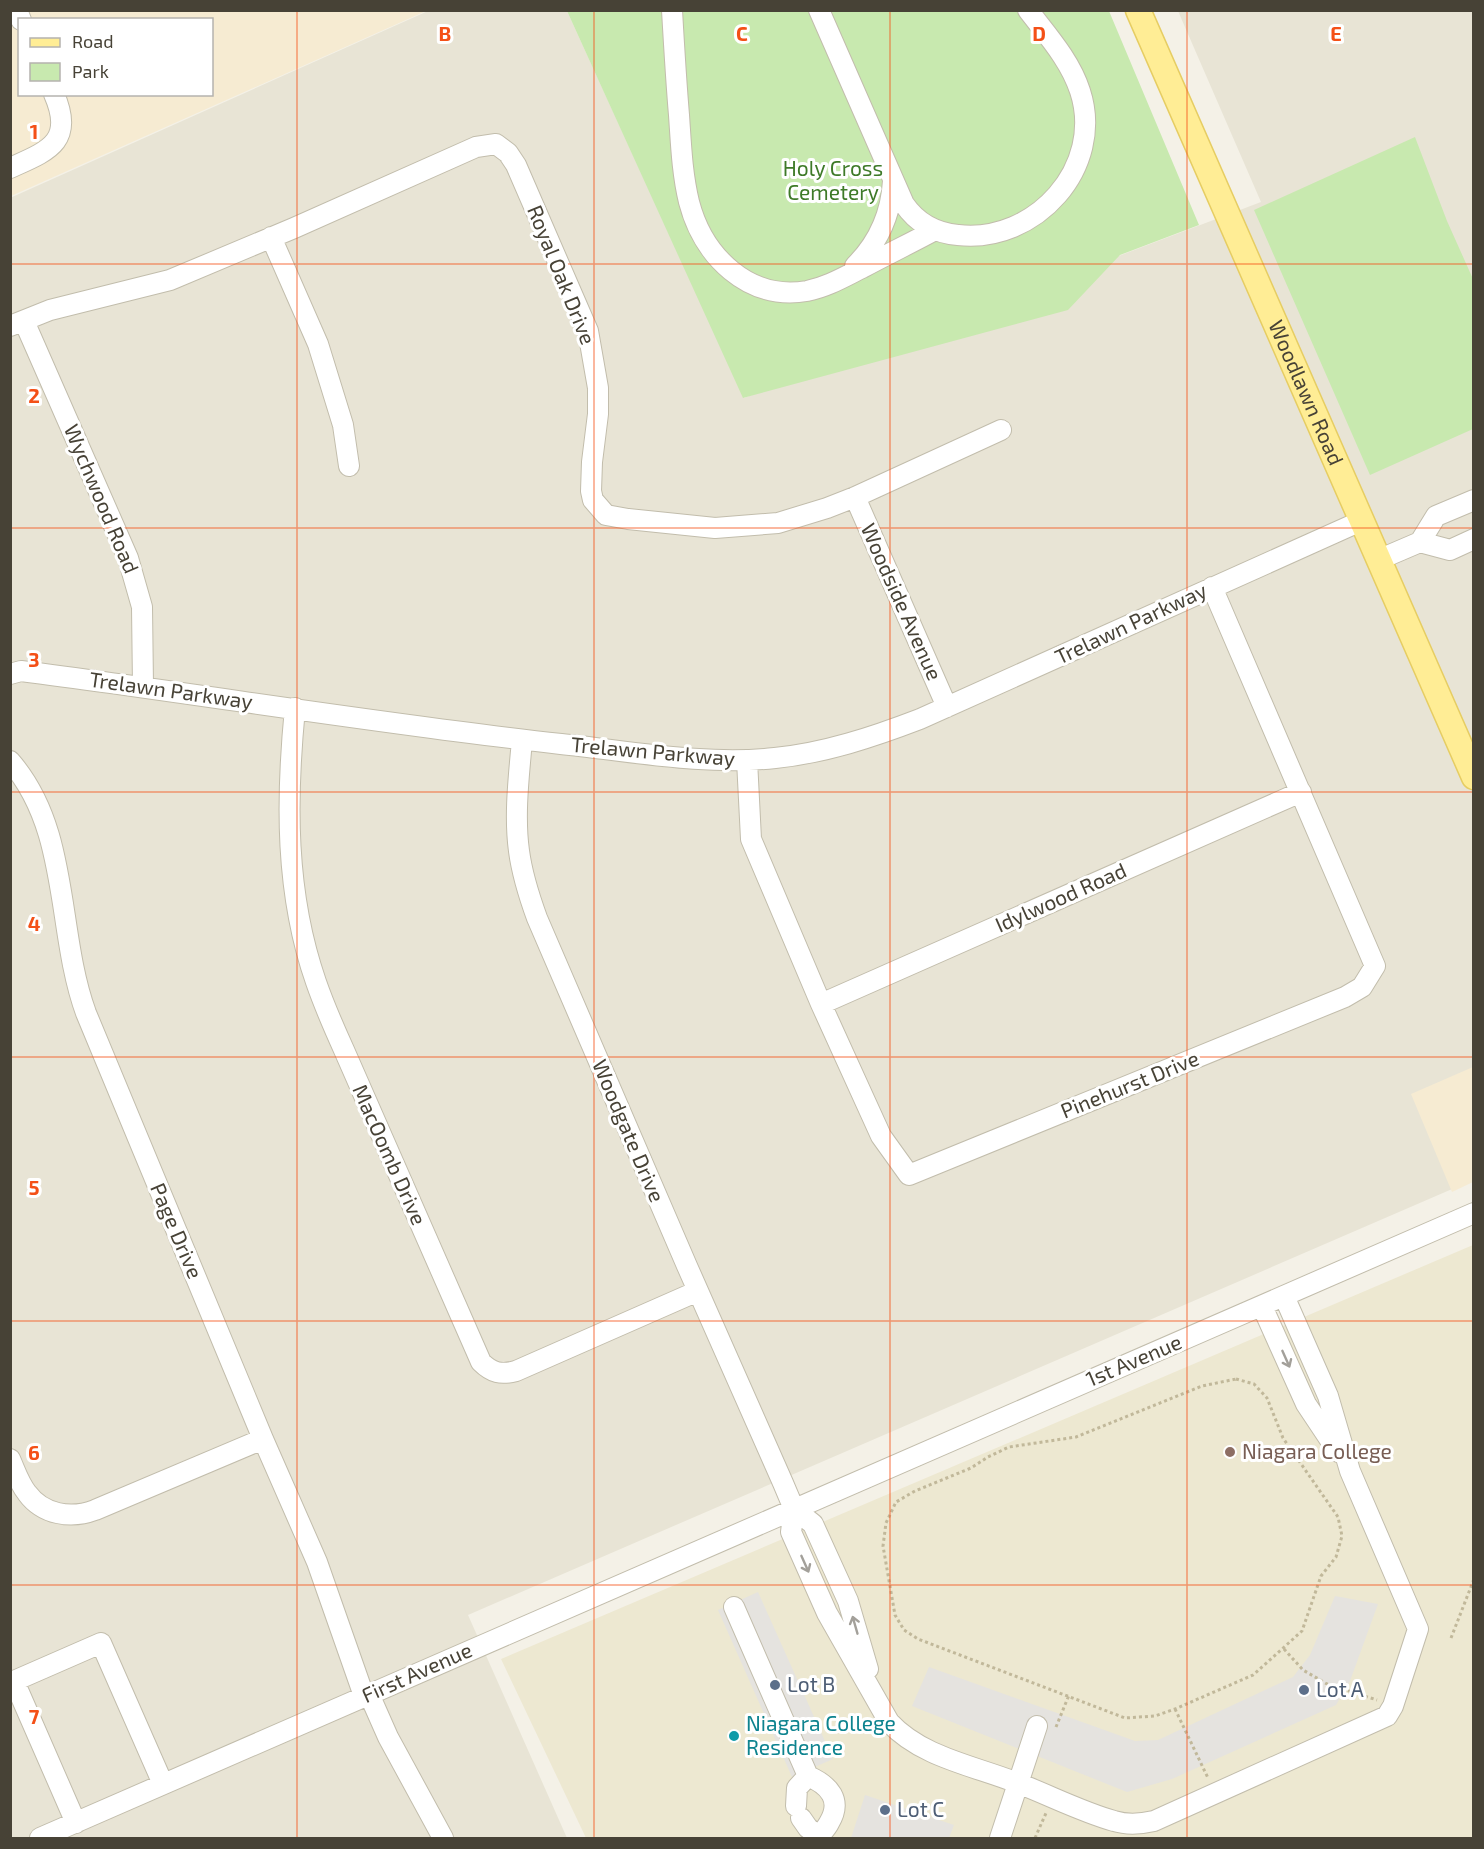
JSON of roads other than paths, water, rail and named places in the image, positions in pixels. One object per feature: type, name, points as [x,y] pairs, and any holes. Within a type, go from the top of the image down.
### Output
[{"type":"main road","name":"Woodlawn Road","points":[[1138,10],[1473,777]]},
{"type":"street","points":[[672,10],[683,175],[689,203],[714,256],[739,277],[753,285],[777,291],[809,291],[839,279],[935,230]]},
{"type":"street","points":[[819,10],[901,199],[911,214],[935,230],[955,235],[974,236],[1013,228],[1038,214],[1053,201],[1065,185],[1082,150],[1085,130],[1080,92],[1067,62],[1028,10]]},
{"type":"street","points":[[10,168],[46,151],[55,141],[60,129],[61,115],[55,96]]},
{"type":"street","name":"Royal Oak Drive","points":[[17,324],[50,310],[170,280],[476,147],[496,144],[516,165],[588,332],[598,388],[591,491],[593,500],[606,515],[715,528],[778,523],[827,508],[1001,430]]},
{"type":"street","points":[[839,279],[863,258],[880,232],[891,202],[893,181]]},
{"type":"street","points":[[271,237],[318,344],[343,425],[349,466]]},
{"type":"street","name":"Wychwood Road","points":[[17,324],[128,558],[142,607],[142,686]]},
{"type":"street","name":"Woodside Avenue","points":[[855,496],[947,707]]},
{"type":"street","points":[[1378,560],[1420,542],[1436,516],[1473,500]]},
{"type":"street","name":"Trelawn Parkway","points":[[10,674],[21,672],[142,686],[522,740],[721,761],[809,753],[883,733],[947,707],[1361,521]]},
{"type":"street","points":[[1420,542],[1450,550],[1473,539]]},
{"type":"street","name":"Pinehurst Drive","points":[[747,760],[751,839],[821,1004],[881,1136],[909,1175],[1345,997],[1362,987],[1375,966],[1212,587]]},
{"type":"street","name":"MacOomb Drive","points":[[295,708],[289,786],[290,836],[295,896],[308,957],[315,981],[336,1032],[481,1362],[495,1373],[506,1374],[516,1371],[698,1291]]},
{"type":"street","name":"Woodgate Drive","points":[[522,740],[518,848],[529,895],[546,940],[794,1509]]},
{"type":"street","name":"Page Drive","points":[[10,761],[36,799],[49,831],[76,984],[86,1013],[263,1439],[317,1562],[367,1695],[442,1839]]},
{"type":"street","name":"Idylwood Road","points":[[821,1004],[1301,792]]},
{"type":"street","name":"1st Avenue","points":[[794,1509],[1473,1213]]},
{"type":"street","points":[[794,1509],[791,1532],[827,1613],[889,1722],[917,1745],[1115,1822],[1139,1825],[1154,1821],[1387,1716],[1394,1706],[1418,1629],[1350,1471],[1328,1396],[1284,1296]]},
{"type":"street","points":[[1262,1306],[1306,1404],[1350,1471]]},
{"type":"street","points":[[10,1459],[20,1482],[32,1499],[54,1513],[74,1515],[95,1510],[263,1439]]},
{"type":"street","name":"First Avenue","points":[[40,1839],[794,1509]]},
{"type":"street","points":[[734,1607],[808,1776],[823,1782],[832,1794],[835,1809],[829,1824],[818,1837],[808,1828],[798,1812],[797,1788],[808,1776]]},
{"type":"street","points":[[76,1823],[14,1681],[101,1643],[164,1784]]},
{"type":"street","points":[[1000,1839],[1019,1784],[1046,1727]]},
{"type":"place","name":"Niagara College","points":[[1230,1452]]},
{"type":"place","name":"Lot B","points":[[775,1685]]},
{"type":"place","name":"Lot A","points":[[1304,1690]]},
{"type":"place","name":"Niagara College Residence","points":[[734,1736]]},
{"type":"place","name":"Lot C","points":[[885,1810]]},
{"type":"park label","name":"Holy Cross Cemetery","points":[[833,181]]}]
